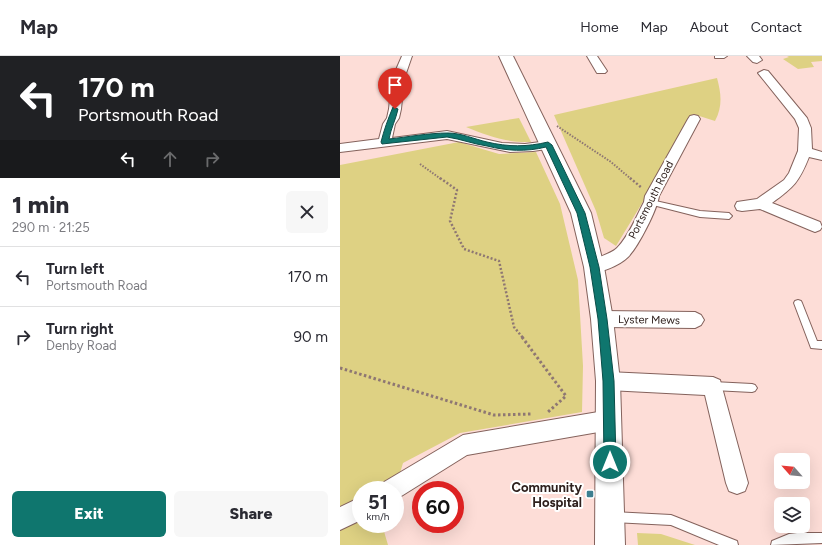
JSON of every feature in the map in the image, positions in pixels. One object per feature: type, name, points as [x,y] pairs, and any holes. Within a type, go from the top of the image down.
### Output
[{"type":"main road","points":[[506,56],[581,213],[594,267],[602,319],[608,381],[610,420],[610,545]]},
{"type":"street","points":[[385,142],[389,124],[393,118],[395,109],[398,79],[407,56]]},
{"type":"street","points":[[592,56],[602,71]]},
{"type":"street","points":[[761,204],[792,179],[805,151],[804,128],[801,118],[764,73]]},
{"type":"street","name":"Portsmouth Road","points":[[594,267],[611,261],[622,253],[694,119]]},
{"type":"street","points":[[340,148],[447,135],[458,136],[487,144],[516,149],[548,145]]},
{"type":"street","points":[[805,151],[822,156]]},
{"type":"street","points":[[742,206],[761,204],[815,226]]},
{"type":"street","name":"Lyster Mews","points":[[602,319],[695,320]]},
{"type":"street","points":[[608,381],[713,386],[737,483]]},
{"type":"street","points":[[404,482],[463,445],[610,420]]},
{"type":"street","points":[[340,519],[352,513]]},
{"type":"lane","points":[[717,57],[724,56]]},
{"type":"lane","points":[[652,199],[700,214],[729,216]]},
{"type":"lane","points":[[798,303],[814,345],[822,345]]},
{"type":"lane","points":[[713,386],[752,388]]},
{"type":"lane","points":[[610,517],[662,518],[671,520],[733,545]]},
{"type":"lane","points":[[776,545],[789,539],[822,538]]},
{"type":"path","points":[[538,124],[551,121],[611,162],[652,199]]},
{"type":"path","points":[[420,164],[457,190],[450,221],[464,249],[499,261],[514,327],[566,396],[547,414]]},
{"type":"path","points":[[340,368],[494,415],[539,414]]},
{"type":"shaded area","points":[[787,56],[822,56],[822,61],[811,62],[814,67],[798,69],[783,59],[789,57]]},
{"type":"shaded area","points":[[717,78],[720,89],[720,105],[715,121],[693,114],[658,177],[616,246],[604,238],[596,211],[554,115]]},
{"type":"shaded area","points":[[519,118],[531,142],[498,138],[466,127]]},
{"type":"shaded area","points":[[459,142],[499,154],[536,152],[560,204],[578,280],[583,366],[582,412],[460,433],[403,463],[398,481],[352,481],[352,533],[384,533],[388,545],[340,545],[340,165]]},
{"type":"shaded area","points":[[637,533],[661,534],[695,545],[638,545]]},
{"type":"place","name":"Community Hospital","points":[[590,494]]},
{"type":"route","points":[[395,109],[393,118],[389,124],[385,142],[453,135],[506,148],[531,148],[548,145],[581,213],[594,267],[602,319],[608,381],[610,462]]}]
